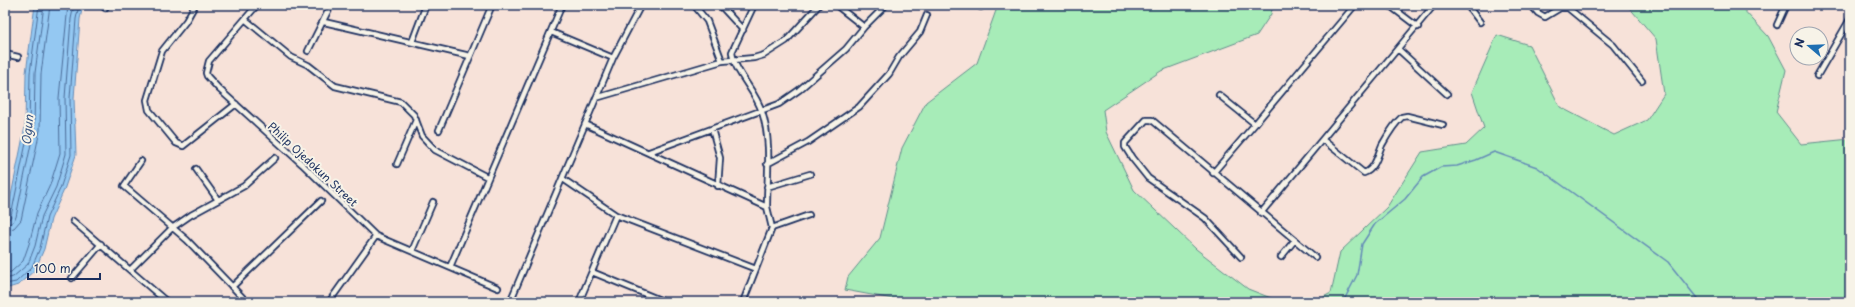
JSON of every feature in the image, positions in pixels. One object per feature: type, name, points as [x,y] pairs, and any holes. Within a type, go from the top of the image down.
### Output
[{"type":"street","points":[[195,5],[186,21],[162,51],[148,95],[149,110],[176,143],[183,146],[236,104]]},
{"type":"street","name":"Philip Ojedokun Street","points":[[257,5],[246,20],[209,61],[206,69],[207,76],[302,164],[376,236],[498,288]]},
{"type":"street","points":[[308,51],[324,22],[331,5]]},
{"type":"street","points":[[412,42],[426,5]]},
{"type":"street","points":[[439,130],[492,5]]},
{"type":"street","points":[[450,267],[487,177],[562,5]]},
{"type":"street","points":[[510,302],[563,179],[612,58],[641,5]]},
{"type":"street","points":[[694,5],[707,21],[722,61]]},
{"type":"street","points":[[720,5],[743,30]]},
{"type":"street","points":[[743,302],[772,228],[767,207],[768,138],[762,110],[732,59],[733,47],[743,30],[754,5]]},
{"type":"street","points":[[596,98],[722,61],[754,58],[774,50],[786,41],[819,5]]},
{"type":"street","points":[[836,5],[864,27]]},
{"type":"street","points":[[649,152],[778,104],[798,90],[846,49],[864,27],[886,5]]},
{"type":"street","points":[[976,5],[981,7]]},
{"type":"street","points":[[1212,172],[1255,124],[1355,5]]},
{"type":"street","points":[[1389,5],[1418,27]]},
{"type":"street","points":[[1261,212],[1418,27],[1434,5]]},
{"type":"street","points":[[1467,5],[1480,22]]},
{"type":"street","points":[[1531,5],[1538,13],[1545,17],[1560,8],[1568,8],[1613,45],[1642,81]]},
{"type":"street","points":[[1777,24],[1786,5]]},
{"type":"street","points":[[767,164],[808,142],[859,107],[889,74],[899,57],[920,32],[927,16]]},
{"type":"street","points":[[1818,76],[1850,19]]},
{"type":"street","points":[[246,20],[291,57],[308,65],[335,86],[402,102],[416,120],[422,136],[435,150],[487,177]]},
{"type":"street","points":[[324,22],[470,56]]},
{"type":"street","points":[[551,32],[612,58]]},
{"type":"street","points":[[1398,49],[1447,94]]},
{"type":"street","points":[[5,54],[18,58]]},
{"type":"street","points":[[1219,95],[1255,124]]},
{"type":"street","points":[[1323,140],[1364,173],[1369,170],[1377,159],[1382,145],[1402,117],[1406,116],[1443,125]]},
{"type":"street","points":[[1241,257],[1205,218],[1148,178],[1132,158],[1125,147],[1125,143],[1146,120],[1150,119],[1315,257]]},
{"type":"street","points":[[397,164],[416,120]]},
{"type":"street","points":[[585,124],[649,152],[718,186],[767,207]]},
{"type":"street","points":[[712,129],[720,158],[718,186]]},
{"type":"street","points":[[131,269],[172,228],[191,215],[232,194],[244,186],[275,158]]},
{"type":"street","points":[[141,161],[124,186],[187,240],[247,302]]},
{"type":"street","points":[[196,169],[218,200]]},
{"type":"street","points":[[767,187],[810,174]]},
{"type":"street","points":[[563,179],[616,215],[756,269]]},
{"type":"street","points":[[232,287],[321,201]]},
{"type":"street","points":[[412,251],[433,202]]},
{"type":"street","points":[[579,302],[616,215]]},
{"type":"street","points":[[772,228],[809,215]]},
{"type":"street","points":[[73,221],[131,269],[167,302]]},
{"type":"street","points":[[329,302],[376,236]]},
{"type":"street","points":[[1280,257],[1294,241]]},
{"type":"street","points":[[72,278],[101,244]]},
{"type":"street","points":[[592,272],[665,302]]},
{"type":"green space","points":[[998,5],[1273,5],[1271,14],[1257,35],[1161,71],[1103,110],[1106,132],[1134,190],[1196,249],[1248,289],[1281,302],[909,302],[845,290],[848,277],[880,238],[902,148],[926,102],[977,63]]},
{"type":"green space","points":[[1627,5],[1739,5],[1768,36],[1786,70],[1776,112],[1801,144],[1850,139],[1850,302],[1314,302],[1331,293],[1340,252],[1387,207],[1422,152],[1466,145],[1484,128],[1472,92],[1497,35],[1529,45],[1560,107],[1614,135],[1647,120],[1664,94],[1656,39]]},
{"type":"water","name":"Ogun","points":[[35,5],[83,5],[80,19],[74,98],[76,155],[64,190],[51,219],[44,249],[35,270],[18,285],[5,289],[5,225],[25,127],[26,73]]},
{"type":"waterway","points":[[1343,302],[1357,275],[1362,244],[1375,224],[1405,199],[1423,177],[1441,167],[1457,166],[1494,152],[1537,167],[1668,262],[1700,302]]}]
